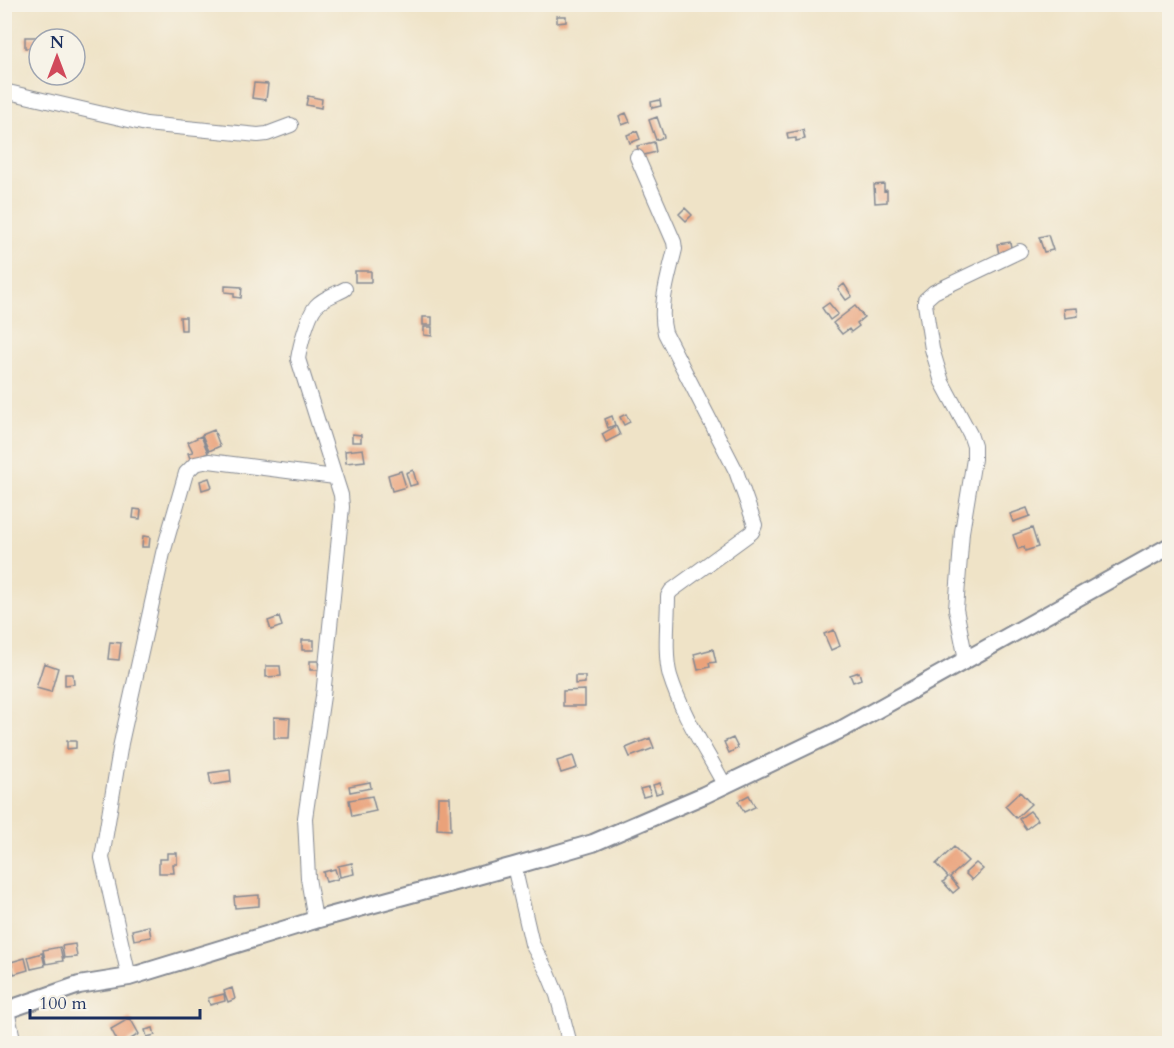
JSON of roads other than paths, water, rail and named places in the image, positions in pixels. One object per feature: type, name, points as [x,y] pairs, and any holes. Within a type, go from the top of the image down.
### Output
[{"type":"street","points":[[4,91],[146,124],[258,135],[291,125]]},
{"type":"street","points":[[637,157],[674,242],[675,249],[663,308],[662,322],[665,333],[736,471],[755,525],[752,532],[670,591],[668,596],[667,636],[670,674],[684,710],[725,786]]},
{"type":"street","points":[[966,660],[956,609],[962,532],[974,446],[942,382],[932,349],[925,304],[934,292],[1020,251]]},
{"type":"street","points":[[315,920],[308,878],[305,818],[323,696],[341,517],[341,495],[298,359],[299,349],[317,304],[345,289]]},
{"type":"street","points":[[129,977],[104,872],[103,850],[120,743],[163,553],[186,473],[195,464],[209,461],[335,477]]},
{"type":"street","points":[[14,1044],[6,1010],[79,985],[129,977],[315,920],[594,843],[725,786],[844,728],[1170,546]]},
{"type":"street","points":[[514,866],[532,944],[557,995],[570,1044]]}]
